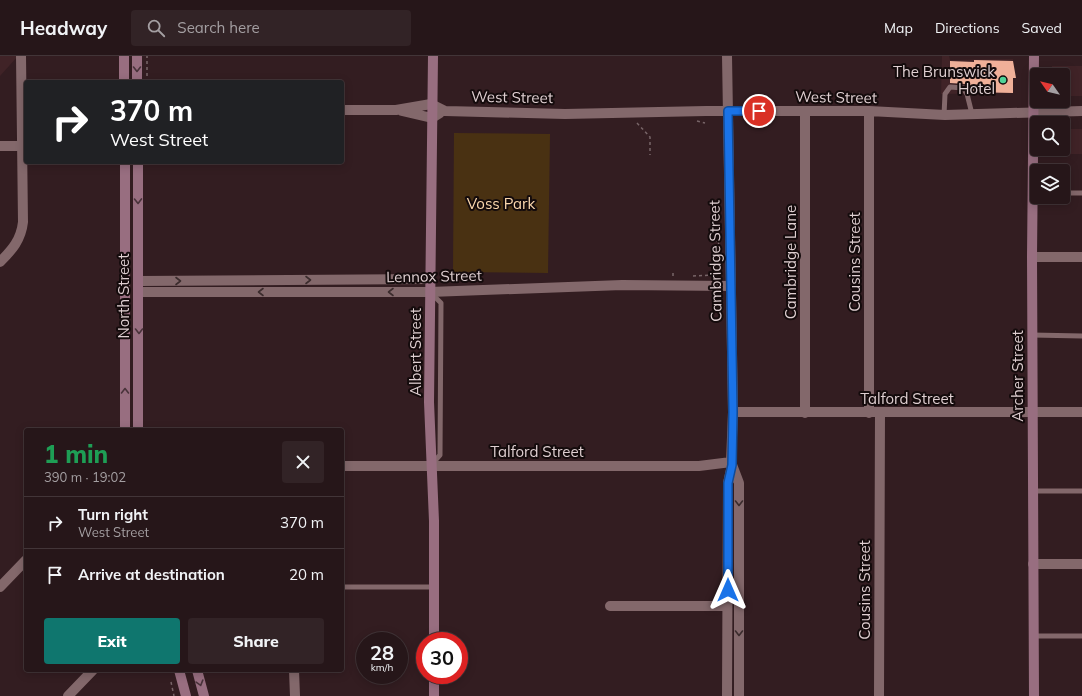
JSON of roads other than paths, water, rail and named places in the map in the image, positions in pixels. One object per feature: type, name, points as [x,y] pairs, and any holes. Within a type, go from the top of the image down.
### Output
[{"type":"street","points":[[0,262],[10,252],[19,238],[23,222],[24,146],[21,56]]},
{"type":"street","points":[[124,56],[124,80]]},
{"type":"street","points":[[137,56],[137,80]]},
{"type":"street","name":"Cambridge Street","points":[[727,56],[733,412],[732,463],[728,483],[727,696]]},
{"type":"street","name":"Archer Street","points":[[1034,56],[1034,164]]},
{"type":"street","name":"Albert Street","points":[[432,58],[430,292],[431,465],[434,521],[434,632]]},
{"type":"street","points":[[344,110],[396,110],[431,104]]},
{"type":"street","name":"West Street","points":[[431,104],[446,110],[565,114],[805,111],[944,115],[1082,111]]},
{"type":"street","points":[[396,110],[432,118],[446,110]]},
{"type":"street","name":"Cambridge Lane","points":[[805,111],[805,413]]},
{"type":"street","name":"Cousins Street","points":[[869,112],[869,413]]},
{"type":"street","points":[[0,146],[24,146]]},
{"type":"street","name":"North Street","points":[[125,164],[125,428]]},
{"type":"street","name":"North Street","points":[[138,164],[138,428]]},
{"type":"street","name":"Archer Street","points":[[1034,204],[1032,258],[1032,491],[1034,696]]},
{"type":"street","points":[[1032,258],[1082,257]]},
{"type":"street","name":"Lennox Street","points":[[139,281],[430,279]]},
{"type":"street","name":"Lennox Street","points":[[139,292],[430,292],[622,285],[730,286]]},
{"type":"street","name":"Talford Street","points":[[733,412],[1082,412]]},
{"type":"street","name":"Cousins Street","points":[[879,696],[880,413]]},
{"type":"street","name":"Cambridge Street","points":[[732,463],[739,483],[739,696]]},
{"type":"street","name":"Talford Street","points":[[344,466],[699,466],[732,463]]},
{"type":"street","points":[[0,587],[24,562]]},
{"type":"street","points":[[1033,564],[1082,564]]},
{"type":"street","points":[[610,606],[728,606]]},
{"type":"street","points":[[68,696],[91,672]]},
{"type":"street","points":[[180,672],[186,696]]},
{"type":"street","points":[[198,672],[204,696]]},
{"type":"street","points":[[294,672],[295,696]]},
{"type":"street","points":[[434,684],[434,696]]},
{"type":"lane","points":[[944,115],[945,94],[950,87],[963,88],[967,94],[972,114]]},
{"type":"lane","points":[[1070,193],[1082,193]]},
{"type":"lane","points":[[1032,335],[1082,336]]},
{"type":"lane","points":[[1032,491],[1082,491]]},
{"type":"lane","points":[[344,587],[434,587]]},
{"type":"lane","points":[[1034,636],[1082,636]]},
{"type":"place","name":"The Brunswick Hotel","points":[[1003,80]]},
{"type":"park label","name":"Voss Park","points":[[501,203]]}]
